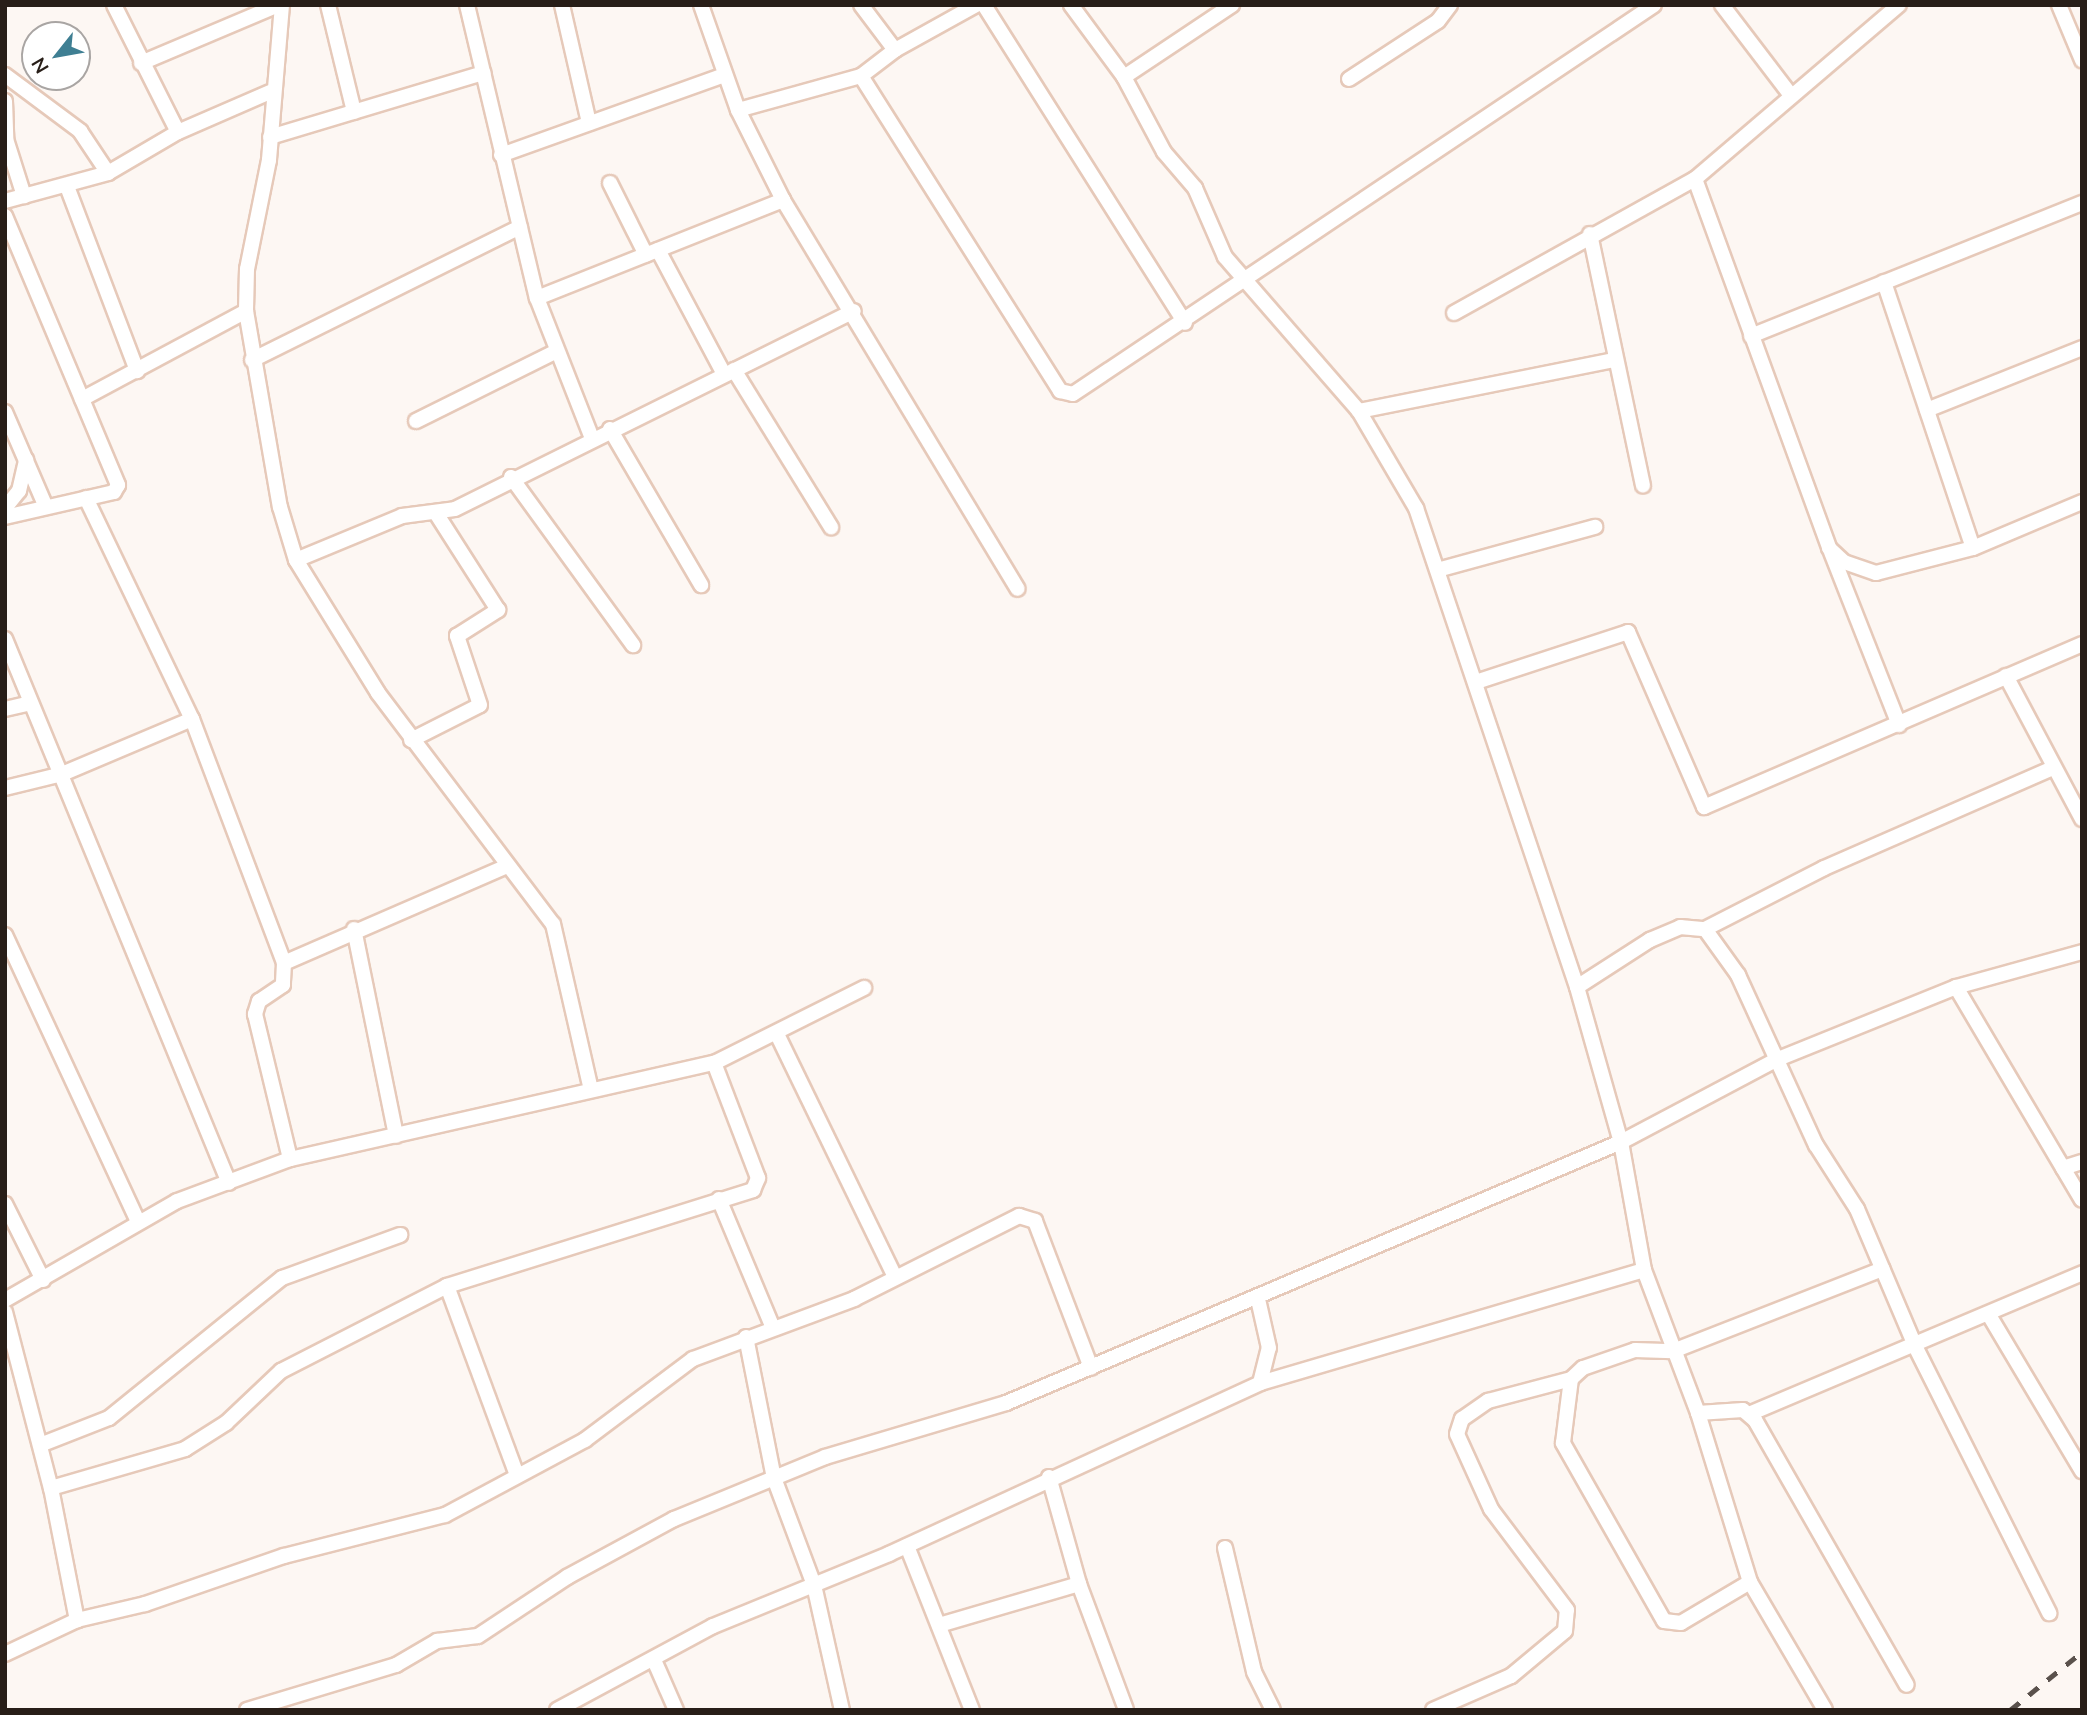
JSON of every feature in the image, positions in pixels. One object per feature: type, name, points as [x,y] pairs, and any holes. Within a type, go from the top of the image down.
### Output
[{"type":"street","points":[[114,5],[178,132]]},
{"type":"street","points":[[141,63],[280,5],[270,92],[270,137],[246,311],[267,452],[296,560],[411,740],[559,936],[590,1086]]},
{"type":"street","points":[[328,5],[354,112]]},
{"type":"street","points":[[467,5],[537,298],[592,438]]},
{"type":"street","points":[[562,5],[589,123]]},
{"type":"street","points":[[701,5],[738,110],[783,200],[854,312],[1018,589]]},
{"type":"street","points":[[861,5],[895,50]]},
{"type":"street","points":[[738,110],[861,76],[895,50],[976,5]]},
{"type":"street","points":[[984,5],[1185,323]]},
{"type":"street","points":[[1071,5],[1124,77],[1160,145],[1195,188],[1213,239],[1247,284],[1359,411],[1394,464],[1441,569],[1577,987],[1621,1142],[1644,1270],[1698,1413],[1750,1582],[1825,1710]]},
{"type":"street","points":[[1124,77],[1232,5]]},
{"type":"street","points":[[1349,79],[1438,21],[1450,5]]},
{"type":"street","points":[[861,76],[1060,391],[1073,394],[1247,284],[1504,102],[1654,5]]},
{"type":"street","points":[[1722,5],[1789,93]]},
{"type":"street","points":[[1454,313],[1590,234],[1695,179],[1789,93],[1899,5]]},
{"type":"street","points":[[2059,5],[2082,60]]},
{"type":"street","points":[[270,137],[484,72]]},
{"type":"street","points":[[5,75],[80,131],[108,173]]},
{"type":"street","points":[[501,155],[724,75]]},
{"type":"street","points":[[5,201],[68,189],[108,173],[178,132],[270,92]]},
{"type":"street","points":[[5,101],[6,139],[24,196]]},
{"type":"street","points":[[1695,179],[1829,548],[1899,726]]},
{"type":"street","points":[[610,183],[831,527]]},
{"type":"street","points":[[68,189],[137,371]]},
{"type":"street","points":[[537,298],[783,200]]},
{"type":"street","points":[[1751,335],[2082,203]]},
{"type":"street","points":[[5,216],[118,485],[114,492],[45,505],[5,517]]},
{"type":"street","points":[[252,360],[520,227]]},
{"type":"street","points":[[1590,234],[1614,360],[1643,485]]},
{"type":"street","points":[[1884,282],[1973,548]]},
{"type":"street","points":[[82,399],[246,311]]},
{"type":"street","points":[[296,560],[402,516],[436,513],[854,312]]},
{"type":"street","points":[[1927,410],[2082,348]]},
{"type":"street","points":[[416,421],[557,351]]},
{"type":"street","points":[[1359,411],[1614,360]]},
{"type":"street","points":[[5,412],[10,437],[26,460],[45,505]]},
{"type":"street","points":[[610,429],[701,586]]},
{"type":"street","points":[[5,508],[19,491],[26,460]]},
{"type":"street","points":[[511,477],[634,645]]},
{"type":"street","points":[[86,498],[192,719],[284,963],[282,985],[259,1002],[255,1014],[290,1159]]},
{"type":"street","points":[[1829,548],[1844,562],[1876,573],[1973,548],[2082,502]]},
{"type":"street","points":[[411,740],[480,705],[457,636],[498,610],[436,513]]},
{"type":"street","points":[[1441,569],[1595,527]]},
{"type":"street","points":[[1476,682],[1628,632],[1704,807],[1899,726],[2082,644]]},
{"type":"street","points":[[7,649],[62,774],[229,1183]]},
{"type":"street","points":[[2006,676],[2051,769],[2082,819]]},
{"type":"street","points":[[5,709],[30,703]]},
{"type":"street","points":[[5,788],[62,774],[192,719]]},
{"type":"street","points":[[1577,987],[1650,940],[1680,928],[1705,929],[1824,869],[2051,769]]},
{"type":"street","points":[[284,963],[354,929],[505,867]]},
{"type":"street","points":[[354,929],[397,1136]]},
{"type":"street","points":[[1705,929],[1738,975],[1882,1269],[1916,1348],[2049,1613]]},
{"type":"street","points":[[5,935],[138,1221]]},
{"type":"street","points":[[247,1710],[288,1704],[396,1665],[437,1641],[478,1636],[654,1528],[825,1457],[988,1410],[1258,1299],[1621,1142],[1778,1059],[1956,986],[2082,952]]},
{"type":"street","points":[[1956,986],[2082,1200]]},
{"type":"street","points":[[5,1300],[43,1280],[138,1221],[290,1159],[397,1136],[590,1086],[714,1063],[777,1034],[864,988]]},
{"type":"street","points":[[777,1034],[895,1277]]},
{"type":"street","points":[[51,1488],[186,1449],[226,1423],[281,1371],[447,1286],[753,1189],[758,1178],[714,1063]]},
{"type":"street","points":[[2063,1168],[2082,1162]]},
{"type":"street","points":[[719,1199],[772,1326]]},
{"type":"street","points":[[5,1204],[43,1280]]},
{"type":"street","points":[[5,1654],[77,1620],[145,1604],[284,1556],[445,1515],[599,1431],[692,1359],[895,1277],[1028,1216],[1091,1368]]},
{"type":"street","points":[[40,1445],[109,1418],[282,1278],[400,1235]]},
{"type":"street","points":[[1433,1710],[1511,1676],[1565,1631],[1567,1610],[1491,1509],[1457,1434],[1462,1419],[1488,1401],[1571,1379],[1583,1368],[1635,1350],[1673,1350],[1882,1269]]},
{"type":"street","points":[[557,1710],[625,1669],[654,1660],[713,1626],[907,1546],[1049,1476],[1260,1383],[1644,1270]]},
{"type":"street","points":[[1698,1413],[1749,1414],[1916,1348],[2082,1273]]},
{"type":"street","points":[[447,1286],[517,1475]]},
{"type":"street","points":[[1258,1299],[1269,1348],[1260,1383]]},
{"type":"street","points":[[5,1312],[51,1488],[77,1620]]},
{"type":"street","points":[[1989,1315],[2082,1471]]},
{"type":"street","points":[[747,1337],[774,1478],[814,1584],[842,1710]]},
{"type":"street","points":[[1571,1379],[1563,1443],[1664,1621],[1681,1623],[1750,1582]]},
{"type":"street","points":[[1749,1414],[1907,1685]]},
{"type":"street","points":[[1049,1476],[1079,1584],[1126,1710]]},
{"type":"street","points":[[907,1546],[972,1710]]},
{"type":"street","points":[[1225,1548],[1254,1672],[1273,1710]]},
{"type":"street","points":[[939,1625],[1079,1584]]},
{"type":"street","points":[[654,1660],[676,1710]]},
{"type":"railway","points":[[2010,1710],[2082,1652]]}]
